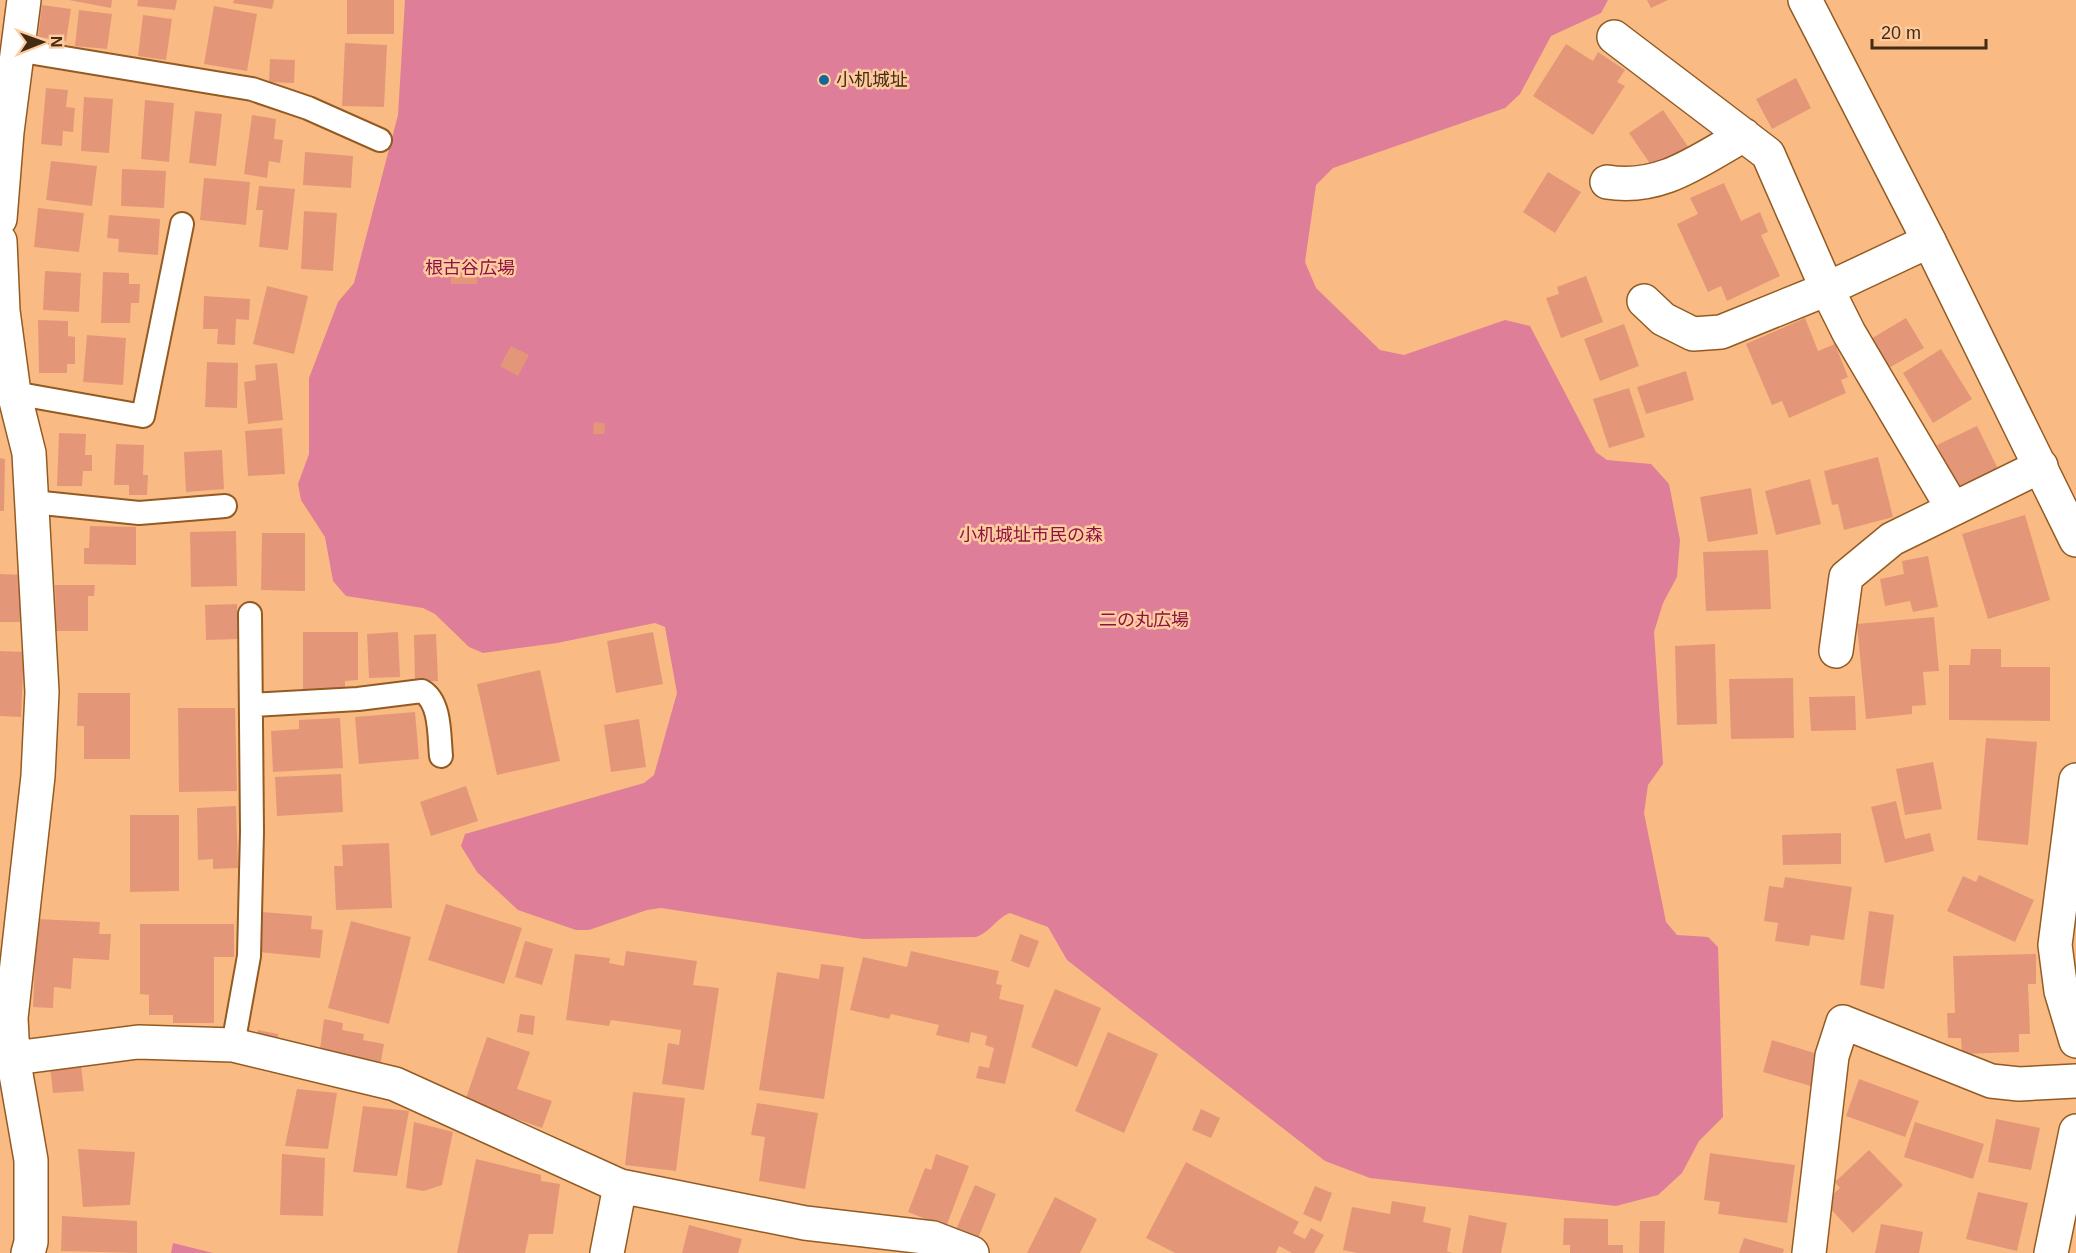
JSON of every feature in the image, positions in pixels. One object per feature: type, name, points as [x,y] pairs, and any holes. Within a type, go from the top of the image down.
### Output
[{"type":"street","points":[[0,219],[16,50],[24,0]]},
{"type":"street","points":[[1805,0],[2041,466],[2069,507],[2076,540]]},
{"type":"street","points":[[1614,38],[1768,154],[1827,289],[1849,333],[1953,509]]},
{"type":"street","points":[[1607,182],[1627,185],[1674,174],[1744,135]]},
{"type":"street","points":[[0,241],[3,311],[14,393],[29,453],[42,692],[38,776],[6,1059],[31,1160],[31,1242],[28,1253]]},
{"type":"street","points":[[1644,301],[1663,319],[1693,334],[1721,332],[1827,289],[1929,241]]},
{"type":"street","points":[[1836,651],[1846,577],[1892,539],[2041,466]]},
{"type":"street","points":[[2076,780],[2055,945],[2061,991],[2076,1041]]},
{"type":"street","points":[[1809,1253],[1832,1056],[1843,1022],[1991,1081],[2019,1084],[2076,1081]]},
{"type":"street","points":[[6,1059],[138,1042],[232,1045],[395,1084],[620,1186],[805,1223],[933,1238],[972,1253]]},
{"type":"street","points":[[2051,1253],[2076,1131]]},
{"type":"street","points":[[607,1253],[620,1186]]},
{"type":"lane","points":[[16,50],[252,88],[308,108],[380,140]]},
{"type":"lane","points":[[14,393],[143,416],[182,224]]},
{"type":"lane","points":[[33,502],[139,513],[225,506]]},
{"type":"lane","points":[[232,1045],[249,956],[252,705],[250,614]]},
{"type":"lane","points":[[252,705],[358,699],[422,691],[429,695],[434,704],[441,756]]},
{"type":"green space","name":"小机城址市民の森","points":[[405,0],[1608,0],[1601,13],[1551,36],[1520,94],[1505,108],[1333,168],[1316,185],[1305,262],[1316,288],[1380,350],[1404,355],[1505,320],[1530,326],[1596,452],[1607,460],[1651,464],[1669,484],[1680,540],[1677,577],[1663,603],[1654,632],[1663,764],[1648,785],[1644,813],[1666,922],[1677,935],[1708,937],[1718,947],[1723,1117],[1699,1141],[1682,1173],[1658,1195],[1616,1206],[1370,1178],[1325,1161],[1067,960],[1048,927],[1010,913],[976,937],[863,939],[661,908],[647,910],[589,930],[576,930],[518,910],[477,872],[461,846],[465,834],[644,783],[654,775],[677,693],[665,627],[655,623],[557,643],[483,653],[469,647],[435,614],[423,608],[346,596],[333,581],[325,537],[301,500],[298,484],[309,454],[309,378],[338,302],[354,283],[398,115]]},
{"type":"green space","points":[[173,1243],[213,1253],[171,1253]]},
{"type":"building","points":[[69,0],[112,0],[111,8]]},
{"type":"building","points":[[138,0],[177,0],[175,10],[137,6]]},
{"type":"building","points":[[234,0],[274,0],[272,9],[233,3]]},
{"type":"building","points":[[347,0],[394,0],[394,34],[347,34]]},
{"type":"building","points":[[1647,0],[1668,0],[1651,8]]},
{"type":"building","points":[[42,5],[71,9],[66,41],[38,37]]},
{"type":"building","points":[[214,6],[257,14],[247,71],[204,64]]},
{"type":"building","points":[[79,10],[112,14],[107,49],[75,46]]},
{"type":"building","points":[[143,15],[172,19],[166,60],[138,56]]},
{"type":"building","points":[[345,43],[387,45],[384,107],[342,106]]},
{"type":"building","points":[[1566,44],[1593,61],[1598,52],[1625,70],[1617,82],[1625,86],[1593,135],[1533,96]]},
{"type":"building","points":[[270,59],[295,60],[294,83],[269,82]]},
{"type":"building","points":[[1796,78],[1811,108],[1772,129],[1756,99]]},
{"type":"building","points":[[46,88],[68,90],[66,107],[75,108],[73,132],[63,131],[62,146],[41,144]]},
{"type":"building","points":[[84,97],[113,99],[109,153],[81,151]]},
{"type":"building","points":[[145,100],[174,103],[169,162],[141,159]]},
{"type":"building","points":[[1663,110],[1689,148],[1655,171],[1629,133]]},
{"type":"building","points":[[195,111],[222,114],[216,166],[189,163]]},
{"type":"building","points":[[252,115],[276,119],[274,139],[283,140],[280,163],[269,161],[267,178],[244,174]]},
{"type":"building","points":[[305,152],[353,156],[351,188],[303,185]]},
{"type":"building","points":[[51,161],[97,166],[92,206],[46,200]]},
{"type":"building","points":[[122,169],[166,171],[164,208],[121,206]]},
{"type":"building","points":[[1548,172],[1581,192],[1555,233],[1523,212]]},
{"type":"building","points":[[204,178],[250,182],[246,225],[200,220]]},
{"type":"building","points":[[1724,183],[1741,221],[1760,212],[1768,232],[1761,235],[1780,276],[1727,301],[1721,286],[1708,292],[1677,224],[1698,214],[1690,198]]},
{"type":"building","points":[[259,186],[295,189],[288,250],[259,247],[263,210],[256,210]]},
{"type":"building","points":[[38,208],[84,213],[79,252],[34,247]]},
{"type":"building","points":[[304,211],[337,213],[333,271],[301,269]]},
{"type":"building","points":[[109,215],[160,219],[158,255],[118,252],[119,239],[107,238]]},
{"type":"building","points":[[451,268],[478,268],[477,284],[451,284]]},
{"type":"building","points":[[45,271],[81,273],[79,312],[43,310]]},
{"type":"building","points":[[103,272],[129,273],[129,284],[140,284],[139,303],[131,303],[130,323],[101,323]]},
{"type":"building","points":[[1586,276],[1603,322],[1561,338],[1546,298],[1559,294],[1557,287]]},
{"type":"building","points":[[267,286],[308,296],[294,354],[253,344]]},
{"type":"building","points":[[204,296],[250,299],[249,320],[236,319],[235,345],[217,344],[218,329],[203,329]]},
{"type":"building","points":[[1805,318],[1818,351],[1835,344],[1848,377],[1841,380],[1846,393],[1789,418],[1782,401],[1772,405],[1746,344]]},
{"type":"building","points":[[1906,318],[1924,348],[1887,369],[1869,340]]},
{"type":"building","points":[[38,320],[68,321],[68,336],[75,337],[75,364],[67,364],[67,373],[39,373]]},
{"type":"building","points":[[1624,324],[1639,366],[1600,381],[1584,339]]},
{"type":"building","points":[[87,335],[126,338],[123,385],[83,382]]},
{"type":"building","points":[[511,346],[529,355],[518,376],[500,366]]},
{"type":"building","points":[[1941,349],[1972,399],[1933,423],[1903,373]]},
{"type":"building","points":[[207,362],[238,363],[237,408],[205,407]]},
{"type":"building","points":[[277,363],[283,420],[248,424],[244,382],[256,380],[255,365]]},
{"type":"building","points":[[1686,371],[1694,400],[1646,414],[1637,387]]},
{"type":"building","points":[[1629,388],[1645,437],[1609,448],[1593,399]]},
{"type":"building","points":[[594,422],[605,423],[604,434],[593,434]]},
{"type":"building","points":[[1977,426],[1999,471],[1959,490],[1937,445]]},
{"type":"building","points":[[282,428],[285,474],[248,476],[245,431]]},
{"type":"building","points":[[59,433],[86,434],[85,455],[92,455],[92,471],[83,471],[82,486],[57,486]]},
{"type":"building","points":[[116,444],[144,445],[143,475],[148,475],[147,495],[129,495],[129,485],[114,485]]},
{"type":"building","points":[[222,450],[224,489],[186,492],[184,452]]},
{"type":"building","points":[[1878,457],[1893,517],[1844,530],[1838,504],[1832,505],[1824,471]]},
{"type":"building","points":[[0,458],[5,459],[4,511],[0,511]]},
{"type":"building","points":[[1810,479],[1821,524],[1776,535],[1765,491]]},
{"type":"building","points":[[1751,488],[1758,534],[1708,542],[1700,497]]},
{"type":"building","points":[[2025,515],[2050,600],[1988,619],[1962,534]]},
{"type":"building","points":[[90,526],[136,527],[136,565],[84,564],[84,548],[89,548]]},
{"type":"building","points":[[236,531],[237,586],[191,587],[190,532]]},
{"type":"building","points":[[262,533],[305,533],[305,591],[261,590]]},
{"type":"building","points":[[1768,550],[1771,609],[1706,611],[1703,552]]},
{"type":"building","points":[[1928,556],[1938,607],[1913,612],[1910,601],[1885,606],[1880,579],[1904,574],[1902,561]]},
{"type":"building","points":[[0,574],[24,575],[23,622],[0,622]]},
{"type":"building","points":[[55,585],[95,585],[94,596],[88,596],[88,631],[56,631]]},
{"type":"building","points":[[237,604],[238,639],[206,640],[205,605]]},
{"type":"building","points":[[1934,617],[1939,671],[1923,672],[1926,705],[1912,706],[1912,714],[1866,719],[1857,624]]},
{"type":"building","points":[[303,632],[358,632],[358,680],[345,681],[345,689],[303,689]]},
{"type":"building","points":[[398,632],[400,677],[369,678],[367,634]]},
{"type":"building","points":[[653,632],[663,684],[616,693],[607,641]]},
{"type":"building","points":[[436,634],[438,681],[415,682],[414,635]]},
{"type":"building","points":[[1715,644],[1717,724],[1677,725],[1675,646]]},
{"type":"building","points":[[1971,649],[2001,649],[2001,667],[2050,667],[2050,721],[1949,720],[1949,665],[1970,665]]},
{"type":"building","points":[[0,651],[24,652],[21,717],[0,716]]},
{"type":"building","points":[[540,670],[560,761],[497,775],[477,684]]},
{"type":"building","points":[[1793,678],[1794,738],[1731,739],[1729,679]]},
{"type":"building","points":[[78,693],[130,693],[130,759],[84,759],[84,726],[77,726]]},
{"type":"building","points":[[1855,696],[1856,730],[1811,731],[1809,697]]},
{"type":"building","points":[[178,708],[235,708],[237,791],[179,792]]},
{"type":"building","points":[[415,712],[419,759],[359,764],[355,717]]},
{"type":"building","points":[[340,718],[343,768],[273,772],[271,731],[299,729],[299,720]]},
{"type":"building","points":[[639,719],[646,767],[611,772],[604,725]]},
{"type":"building","points":[[1986,738],[2037,742],[2028,845],[1977,840]]},
{"type":"building","points":[[1933,762],[1942,809],[1905,815],[1896,769]]},
{"type":"building","points":[[341,774],[343,812],[277,816],[275,777]]},
{"type":"building","points":[[466,786],[478,821],[431,836],[420,802]]},
{"type":"building","points":[[1896,801],[1905,839],[1930,833],[1934,851],[1885,863],[1871,807]]},
{"type":"building","points":[[236,806],[238,868],[213,869],[213,859],[198,860],[197,808]]},
{"type":"building","points":[[130,815],[179,815],[179,891],[130,892]]},
{"type":"building","points":[[1841,833],[1841,864],[1783,865],[1782,835]]},
{"type":"building","points":[[389,843],[392,908],[336,910],[334,866],[343,866],[342,845]]},
{"type":"building","points":[[1979,875],[2034,900],[2015,942],[1947,911],[1963,876],[1976,882]]},
{"type":"building","points":[[1785,877],[1852,887],[1844,940],[1811,935],[1809,946],[1775,941],[1778,923],[1764,921],[1769,886],[1783,888]]},
{"type":"building","points":[[446,904],[522,928],[504,984],[428,960]]},
{"type":"building","points":[[1869,911],[1894,915],[1884,989],[1860,985]]},
{"type":"building","points":[[262,912],[312,916],[311,929],[323,930],[320,958],[258,952]]},
{"type":"building","points":[[37,919],[100,922],[99,934],[111,934],[109,960],[73,958],[71,989],[54,987],[53,1008],[33,1007]]},
{"type":"building","points":[[351,921],[411,937],[389,1024],[328,1008]]},
{"type":"building","points":[[140,924],[234,924],[234,957],[214,957],[214,1023],[173,1023],[173,1015],[149,1015],[149,995],[140,994]]},
{"type":"building","points":[[1020,934],[1039,941],[1029,968],[1011,961]]},
{"type":"building","points":[[525,941],[553,949],[542,985],[515,977]]},
{"type":"building","points":[[626,951],[697,961],[693,985],[719,988],[704,1090],[662,1084],[668,1043],[679,1045],[681,1030],[611,1020],[609,1026],[566,1020],[575,954],[610,958],[609,963],[624,966]]},
{"type":"building","points":[[911,951],[999,971],[996,984],[1002,985],[999,999],[1024,1005],[1005,1084],[976,1078],[979,1066],[989,1068],[994,1048],[985,1045],[987,1036],[971,1032],[969,1043],[936,1035],[939,1025],[891,1014],[889,1019],[850,1010],[863,957],[907,967]]},
{"type":"building","points":[[2036,954],[2036,984],[2028,984],[2030,1034],[2019,1034],[2019,1052],[1962,1054],[1961,1038],[1948,1038],[1947,1013],[1955,1013],[1953,956]]},
{"type":"building","points":[[821,964],[844,967],[824,1099],[759,1090],[777,972],[819,979]]},
{"type":"building","points":[[1055,989],[1101,1008],[1077,1067],[1031,1047]]},
{"type":"building","points":[[520,1014],[535,1016],[533,1035],[517,1032]]},
{"type":"building","points":[[324,1019],[343,1023],[342,1030],[364,1034],[363,1040],[384,1044],[380,1067],[319,1057]]},
{"type":"building","points":[[258,1030],[278,1034],[278,1046],[255,1043]]},
{"type":"building","points":[[1108,1032],[1158,1054],[1124,1133],[1075,1111]]},
{"type":"building","points":[[487,1037],[530,1052],[517,1089],[552,1101],[542,1128],[465,1101]]},
{"type":"building","points":[[1772,1040],[1824,1056],[1814,1087],[1763,1072]]},
{"type":"building","points":[[50,1066],[81,1066],[84,1091],[53,1093]]},
{"type":"building","points":[[1859,1079],[1919,1101],[1905,1137],[1846,1116]]},
{"type":"building","points":[[297,1089],[337,1093],[328,1149],[285,1146]]},
{"type":"building","points":[[633,1092],[685,1098],[676,1171],[625,1165]]},
{"type":"building","points":[[757,1103],[818,1113],[805,1189],[759,1181],[765,1137],[751,1135]]},
{"type":"building","points":[[363,1106],[409,1111],[397,1176],[353,1172]]},
{"type":"building","points":[[1201,1109],[1220,1118],[1211,1138],[1192,1130]]},
{"type":"building","points":[[1996,1119],[2040,1128],[2031,1170],[1988,1162]]},
{"type":"building","points":[[414,1122],[453,1132],[442,1185],[424,1191],[406,1188]]},
{"type":"building","points":[[1915,1122],[1984,1144],[1973,1179],[1904,1157]]},
{"type":"building","points":[[78,1149],[135,1152],[130,1205],[83,1207]]},
{"type":"building","points":[[1869,1150],[1903,1185],[1853,1233],[1824,1202],[1840,1188],[1835,1182]]},
{"type":"building","points":[[1710,1153],[1795,1165],[1787,1223],[1718,1214],[1720,1202],[1704,1200]]},
{"type":"building","points":[[282,1154],[325,1158],[323,1216],[280,1215]]},
{"type":"building","points":[[936,1154],[969,1166],[946,1227],[908,1212],[925,1168],[931,1170]]},
{"type":"building","points":[[476,1159],[541,1175],[541,1181],[560,1184],[553,1234],[529,1234],[525,1253],[457,1253]]},
{"type":"building","points":[[1186,1162],[1299,1222],[1293,1233],[1305,1239],[1311,1228],[1324,1235],[1314,1253],[1292,1253],[1279,1246],[1276,1253],[1175,1253],[1146,1238]]},
{"type":"building","points":[[975,1185],[996,1194],[977,1241],[955,1232]]},
{"type":"building","points":[[1315,1186],[1332,1193],[1321,1222],[1303,1214]]},
{"type":"building","points":[[1978,1192],[2028,1203],[2017,1251],[1966,1239]]},
{"type":"building","points":[[1055,1197],[1097,1219],[1080,1253],[1027,1253]]},
{"type":"building","points":[[1392,1201],[1426,1207],[1423,1222],[1451,1228],[1447,1251],[1452,1253],[1357,1253],[1343,1250],[1352,1207],[1390,1214]]},
{"type":"building","points":[[1469,1215],[1507,1223],[1501,1253],[1462,1253]]},
{"type":"building","points":[[62,1216],[137,1221],[137,1253],[61,1251]]},
{"type":"building","points":[[1564,1218],[1608,1219],[1608,1245],[1623,1245],[1623,1253],[1570,1253],[1570,1245],[1563,1245]]},
{"type":"building","points":[[1640,1221],[1665,1221],[1664,1253],[1639,1253]]},
{"type":"building","points":[[1881,1224],[1923,1232],[1919,1253],[1875,1253]]},
{"type":"building","points":[[689,1225],[742,1239],[738,1253],[682,1253]]},
{"type":"building","points":[[1744,1238],[1784,1249],[1783,1253],[1739,1253]]},
{"type":"place","name":"小机城址","points":[[824,80]]},
{"type":"park label","name":"根古谷広場","points":[[470,268]]},
{"type":"park label","name":"二の丸広場","points":[[1144,620]]}]
